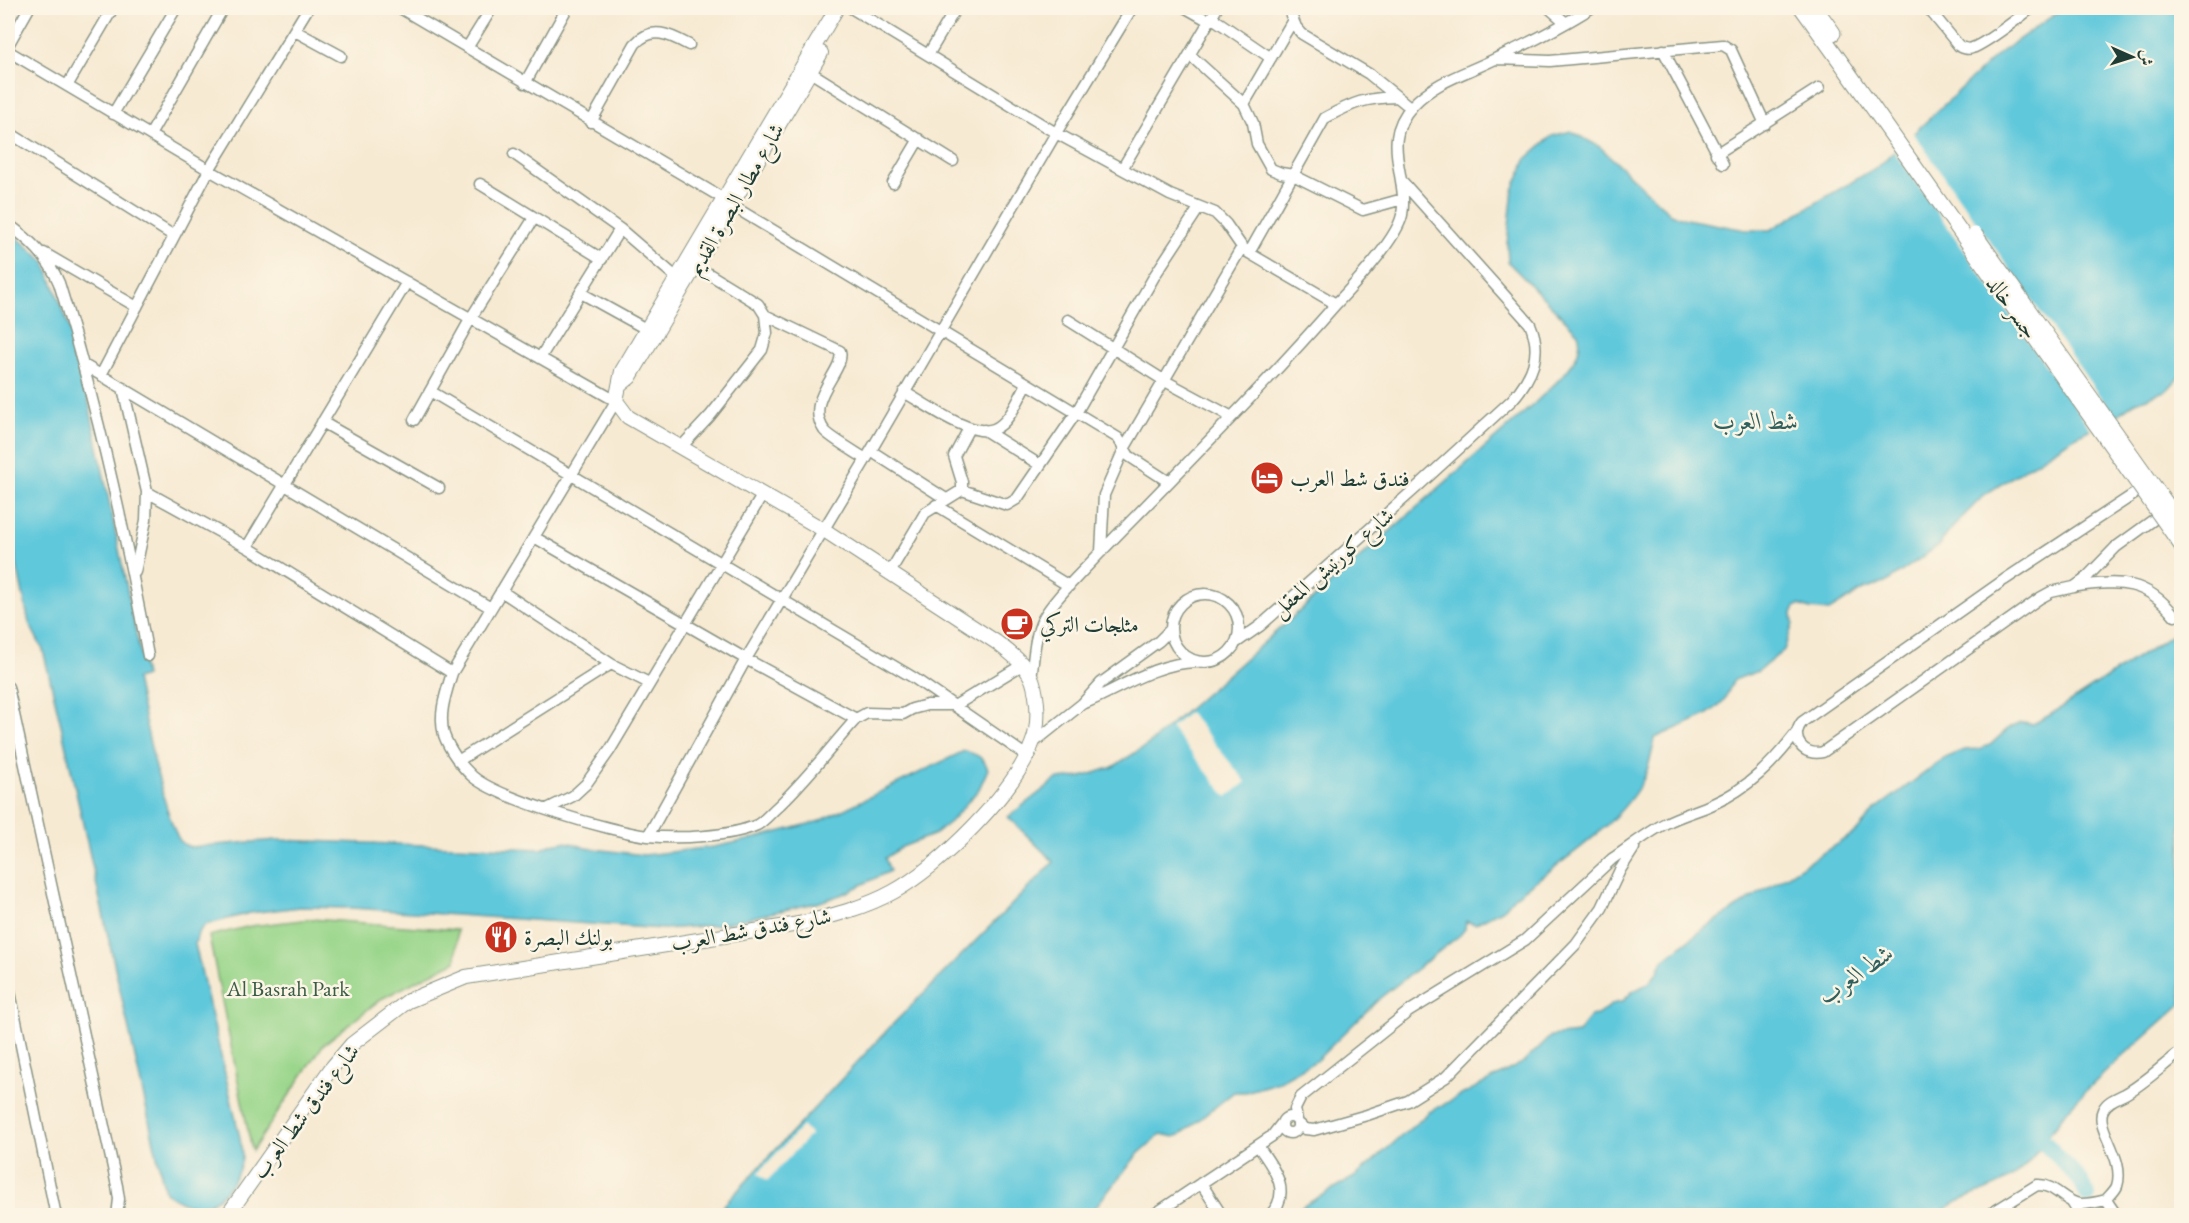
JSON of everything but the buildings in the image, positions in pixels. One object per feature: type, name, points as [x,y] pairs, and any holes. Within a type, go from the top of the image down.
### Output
[{"type":"highway","points":[[1802,8],[1849,66]]},
{"type":"highway","points":[[1815,8],[1849,66]]},
{"type":"highway","name":"جسر خالد","points":[[1849,66],[2181,546]]},
{"type":"highway","name":"جسر خالد","points":[[1849,66],[2181,526]]},
{"type":"main road","name":"شارع مطار البصرة القديم","points":[[616,401],[622,371],[646,329],[810,72],[842,8]]},
{"type":"main road","name":"شارع مطار البصرة القديم","points":[[619,386],[630,377],[696,266],[728,202],[842,8]]},
{"type":"main road","name":"شارع فندق شط العرب","points":[[227,1215],[330,1070],[352,1044],[408,1001],[466,977],[799,924],[830,917],[876,900],[915,878],[947,852],[1016,777],[1030,749],[1037,710],[1035,687],[1022,665],[996,642],[824,530],[682,446],[628,417],[616,401]]},
{"type":"street","points":[[8,45],[29,8]]},
{"type":"street","points":[[67,86],[113,8]]},
{"type":"street","points":[[113,114],[176,8]]},
{"type":"street","points":[[150,135],[223,8]]},
{"type":"street","points":[[101,375],[209,170],[308,8]]},
{"type":"street","points":[[400,8],[728,202],[1118,438],[1129,456],[1169,482]]},
{"type":"street","points":[[467,48],[492,8]]},
{"type":"street","points":[[525,83],[567,8]]},
{"type":"street","points":[[842,8],[928,55],[1056,133],[1122,170],[1170,195],[1215,213],[1245,250],[1336,304]]},
{"type":"street","points":[[928,55],[956,8]]},
{"type":"street","points":[[648,836],[780,600],[824,530],[1056,133],[1132,8]]},
{"type":"street","points":[[1186,8],[1212,15],[1271,57]]},
{"type":"street","points":[[1287,8],[1302,34],[1369,74],[1411,108]]},
{"type":"street","points":[[1549,8],[1566,23]]},
{"type":"street","points":[[1031,678],[1036,642],[1043,619],[1069,586],[1232,417],[1336,304],[1396,230],[1402,214],[1402,199],[1395,143],[1398,132],[1411,108],[1422,96],[1442,82],[1496,59],[1591,8]]},
{"type":"street","points":[[1928,8],[1959,46],[1966,49],[1982,43],[2032,8]]},
{"type":"street","points":[[1122,170],[1212,15]]},
{"type":"street","points":[[1244,104],[1293,20]]},
{"type":"street","points":[[294,31],[341,56]]},
{"type":"street","points":[[591,122],[635,44],[642,37],[658,32],[670,35],[689,45]]},
{"type":"street","points":[[1496,59],[1550,61],[1723,45],[1727,46],[1733,54],[1765,124]]},
{"type":"street","points":[[1663,50],[1719,159],[1765,124],[1819,88]]},
{"type":"street","points":[[8,51],[209,170],[616,401],[452,673],[443,702],[444,736],[458,761],[472,777],[490,788],[600,826],[648,836],[711,836],[758,825],[789,797],[856,719],[867,713],[903,714],[927,705],[956,705],[1022,665]]},
{"type":"street","points":[[1190,55],[1244,104],[1257,144],[1271,170],[1293,175],[1363,210],[1402,199]]},
{"type":"street","points":[[810,72],[953,161]]},
{"type":"street","points":[[1101,552],[1104,495],[1124,449],[1293,175],[1325,118],[1347,106],[1372,98],[1397,97]]},
{"type":"street","points":[[8,132],[174,236]]},
{"type":"street","points":[[893,183],[919,139]]},
{"type":"street","points":[[514,154],[621,229],[677,278]]},
{"type":"street","name":"شارع كورنيش المعقل","points":[[1236,642],[1260,626],[1417,488],[1503,408],[1525,384],[1535,366],[1536,345],[1530,324],[1400,180]]},
{"type":"street","points":[[480,184],[602,259]]},
{"type":"street","points":[[890,572],[925,513],[941,502],[962,490],[1006,505],[1017,499],[1076,413],[1155,275],[1199,208]]},
{"type":"street","points":[[414,420],[471,318],[534,218]]},
{"type":"street","points":[[8,224],[39,250],[137,307]]},
{"type":"street","points":[[540,358],[621,229]]},
{"type":"street","points":[[39,250],[54,270],[84,365],[134,578],[148,656]]},
{"type":"street","points":[[682,446],[710,416],[762,350],[767,333],[765,315],[758,304],[696,266]]},
{"type":"street","points":[[247,547],[407,282]]},
{"type":"street","points":[[581,293],[646,329]]},
{"type":"street","points":[[765,315],[840,351],[840,360],[820,399],[819,415],[824,430],[868,455],[1069,586]]},
{"type":"street","points":[[1068,320],[1165,381],[1232,417]]},
{"type":"street","points":[[84,365],[491,608]]},
{"type":"street","points":[[904,392],[969,428],[984,430],[995,429],[1006,420],[1027,384]]},
{"type":"street","points":[[123,388],[147,492],[146,520],[134,578]]},
{"type":"street","points":[[430,391],[1030,749],[1082,704],[1101,683],[1159,641],[1171,629]]},
{"type":"street","points":[[322,422],[439,488]]},
{"type":"street","points":[[962,490],[962,482],[954,456],[969,428]]},
{"type":"street","points":[[984,430],[1040,465]]},
{"type":"street","points":[[1272,1136],[1296,1103],[1322,1080],[1408,1012],[1525,940],[1612,859],[1666,823],[1721,800],[1750,783],[1771,764],[1797,732],[1802,722],[2004,580],[2142,489]]},
{"type":"street","points":[[147,492],[247,547],[452,673]]},
{"type":"street","points":[[547,809],[573,796],[586,784],[610,750],[763,494]]},
{"type":"street","points":[[2074,586],[2089,576],[2116,547],[2181,499]]},
{"type":"street","points":[[534,537],[746,659],[856,719]]},
{"type":"street","points":[[1797,732],[1799,744],[1804,750],[1812,754],[1823,752],[2051,592],[2074,586],[2112,582],[2134,585],[2155,595],[2175,616]]},
{"type":"street","points":[[501,591],[611,664],[649,683]]},
{"type":"street","points":[[1082,704],[1160,668],[1180,663],[1208,663],[1225,656],[1236,642],[1239,633],[1236,614],[1225,600],[1207,594],[1189,598],[1182,603],[1172,619],[1171,629],[1176,646],[1182,654],[1198,662]]},
{"type":"street","points":[[458,761],[611,664]]},
{"type":"street","points":[[8,687],[117,1185],[119,1199],[117,1215]]},
{"type":"street","points":[[1284,1120],[1284,1131],[1295,1128],[1314,1130],[1408,1101],[1446,1077],[1576,944],[1602,908],[1625,861],[1640,840]]},
{"type":"street","points":[[8,982],[56,1215]]},
{"type":"street","points":[[1989,1215],[2037,1185],[2052,1188],[2071,1201],[2081,1204],[2106,1200],[2117,1187],[2119,1173],[2115,1154],[2102,1124],[2102,1112],[2107,1103],[2128,1092],[2181,1051]]},
{"type":"street","points":[[1295,1128],[1296,1103]]},
{"type":"street","points":[[1152,1215],[1272,1136],[1295,1128]]},
{"type":"street","points":[[1258,1146],[1274,1169],[1280,1183],[1280,1198],[1277,1206],[1269,1215]]},
{"type":"street","points":[[1201,1183],[1222,1215]]},
{"type":"street","points":[[2106,1200],[2117,1215]]},
{"type":"street","points":[[2071,1201],[2081,1215]]},
{"type":"green space","name":"Al Basrah Park","points":[[311,919],[457,930],[456,961],[381,999],[323,1045],[252,1151],[209,936],[251,926]]},
{"type":"water","name":"شط العرب","points":[[2064,8],[2181,8],[2182,374],[2167,390],[2136,402],[2117,415],[2073,438],[1984,495],[1938,546],[1885,583],[1863,590],[1829,611],[1799,605],[1795,607],[1792,613],[1793,624],[1784,650],[1758,671],[1734,680],[1724,700],[1706,715],[1655,738],[1642,782],[1617,815],[1601,831],[1514,897],[1505,908],[1475,924],[1466,921],[1465,929],[1460,935],[1380,998],[1316,1061],[1276,1083],[1245,1092],[1234,1092],[1180,1135],[1174,1137],[1161,1134],[1138,1154],[1089,1215],[714,1216],[891,1026],[1054,862],[1008,817],[1057,779],[1082,777],[1113,767],[1149,744],[1535,403],[1573,363],[1580,343],[1578,333],[1508,262],[1507,244],[1513,190],[1527,158],[1552,136],[1571,131],[1600,147],[1671,214],[1746,230],[1770,230],[1879,166],[1999,53]]},
{"type":"water","points":[[11,232],[45,262],[78,350],[145,676],[136,679],[143,714],[162,792],[176,833],[182,843],[191,847],[277,840],[542,849],[564,842],[586,848],[644,855],[713,847],[820,821],[964,751],[979,757],[988,769],[979,789],[951,821],[935,834],[902,847],[885,858],[890,871],[843,894],[820,902],[717,925],[664,929],[352,908],[300,907],[250,913],[205,925],[198,933],[195,944],[240,1138],[242,1158],[231,1184],[225,1192],[209,1203],[200,1206],[191,1205],[174,1198],[165,1192],[61,725],[43,650],[29,623],[8,523],[8,234]]},
{"type":"water","name":"شط العرب","points":[[2181,629],[2181,1004],[2073,1104],[2031,1159],[2006,1181],[1957,1202],[1938,1215],[1295,1215],[1303,1206],[1356,1176],[1429,1112],[1524,1062],[1551,1036],[1578,1033],[1590,1016],[1597,1015],[1613,1004],[1623,1001],[1632,992],[1649,983],[1658,972],[1663,960],[1706,927],[1856,832],[1876,809],[1945,758],[1965,750],[1990,745],[2010,727],[2020,723],[2033,724],[2050,715]]},
{"type":"pier","points":[[1912,131],[2116,419],[2092,431],[1893,150]]},
{"type":"pier","points":[[1189,712],[1246,782],[1227,797],[1171,728]]},
{"type":"pier","points":[[802,1126],[811,1134],[767,1181],[758,1173]]},
{"type":"waterway","points":[[2045,1143],[2081,1181],[2088,1196]]},
{"type":"place","name":"فندق شط العرب","points":[[1267,478]]},
{"type":"place","name":"مثلجات التركي","points":[[1017,624]]},
{"type":"place","name":"بولنك البصرة","points":[[501,937]]}]
